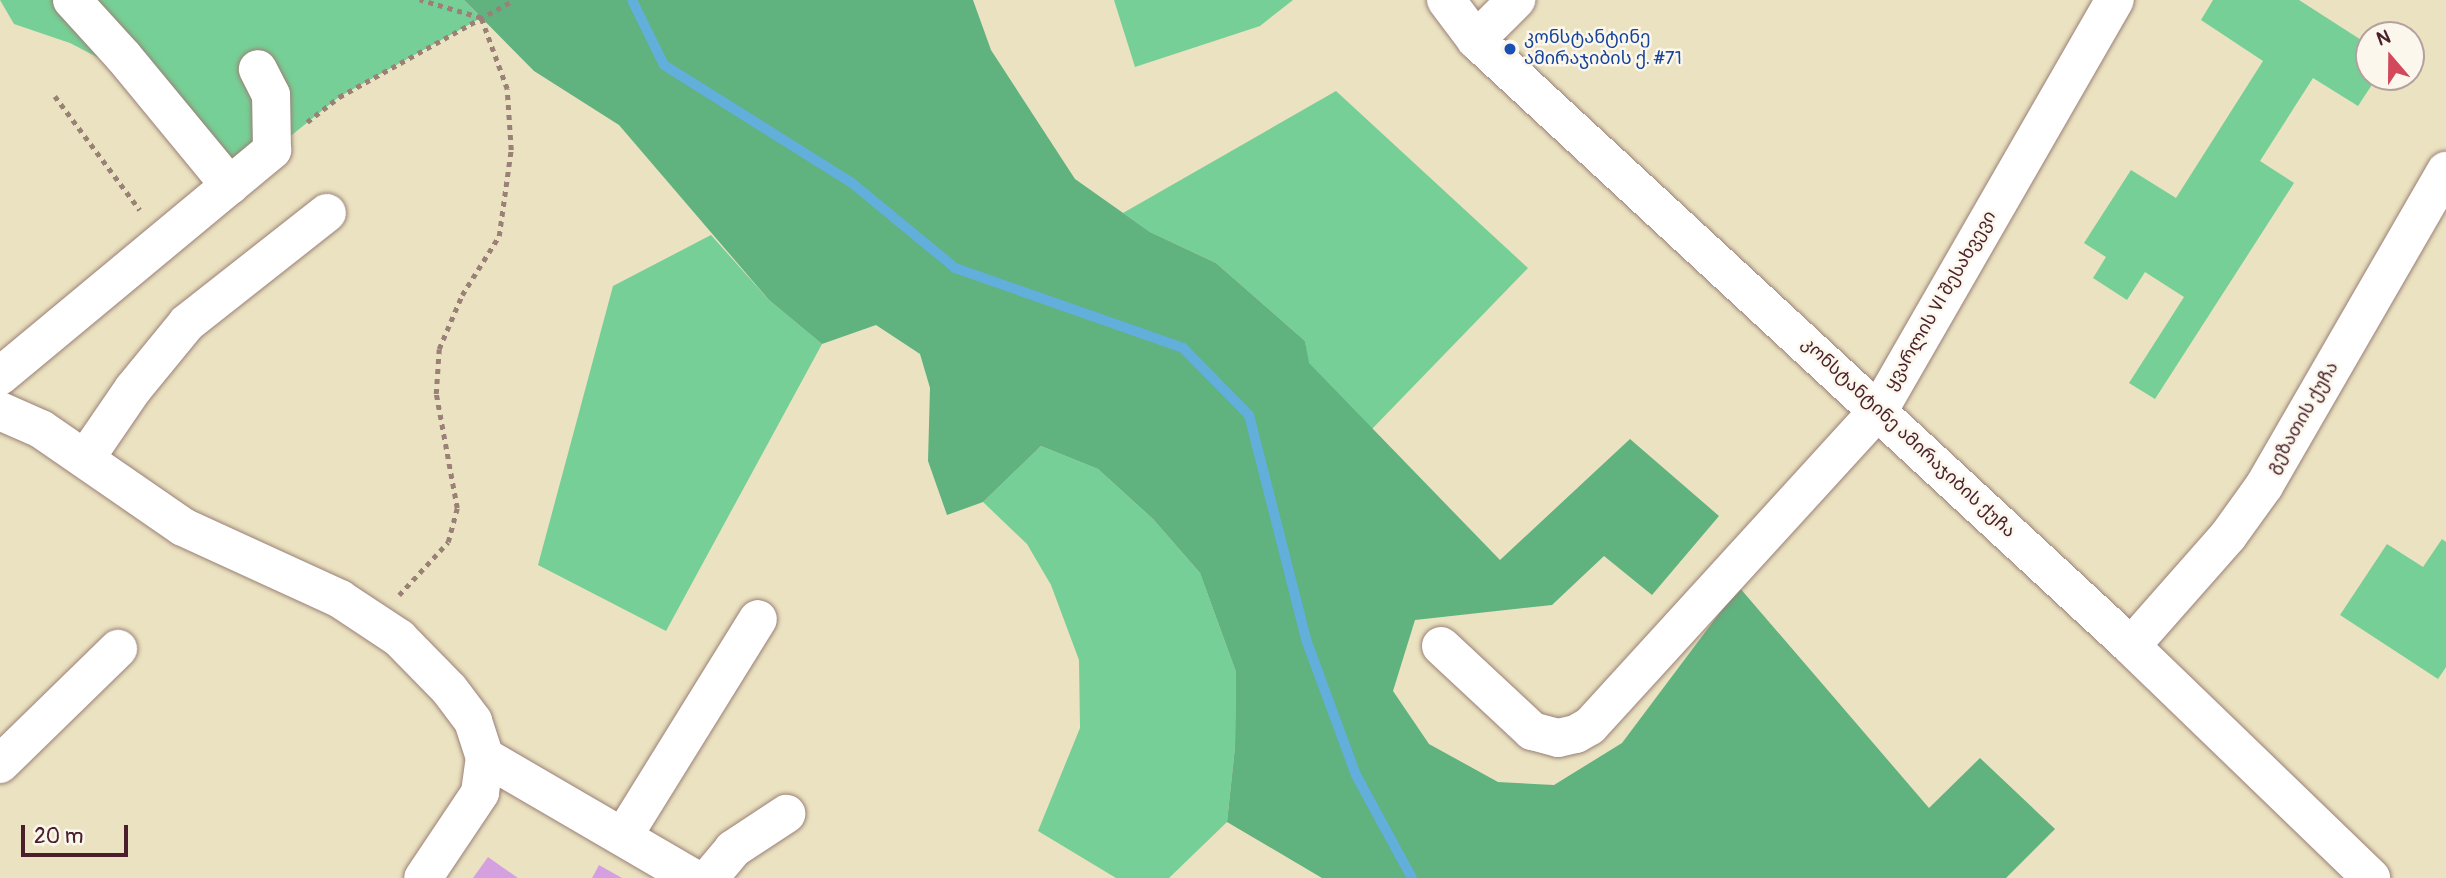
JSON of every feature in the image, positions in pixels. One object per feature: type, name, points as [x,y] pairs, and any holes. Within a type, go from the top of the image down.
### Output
[{"type":"street","points":[[72,0],[123,56],[230,186]]},
{"type":"street","name":"კონსტანტინე ამირაჯიბის ქუჩა","points":[[1446,0],[1476,40],[1879,410],[2131,646],[2371,878]]},
{"type":"street","points":[[1476,40],[1516,0]]},
{"type":"street","name":"ყვარლის VI შესახვევი","points":[[1441,646],[1532,731],[1558,738],[1576,734],[1590,726],[1879,410],[2115,0]]},
{"type":"street","points":[[0,376],[272,150],[271,95],[258,69]]},
{"type":"street","name":"გეზათის ქუჩა","points":[[2131,646],[2228,536],[2264,486],[2446,171]]},
{"type":"street","points":[[85,459],[133,389],[187,323],[327,213]]},
{"type":"street","points":[[0,411],[41,429],[183,527],[340,598],[399,638],[449,689],[473,721],[485,757],[480,793],[423,878]]},
{"type":"street","points":[[624,835],[758,619]]},
{"type":"street","points":[[0,764],[118,649]]},
{"type":"street","points":[[485,757],[624,835],[693,878]]},
{"type":"street","points":[[709,878],[733,849],[786,814]]},
{"type":"path","points":[[420,0],[481,18]]},
{"type":"path","points":[[272,150],[339,97],[514,0]]},
{"type":"path","points":[[375,622],[448,542],[457,508],[436,394],[439,349],[461,296],[499,236],[511,149],[506,89],[481,18]]},
{"type":"path","points":[[55,96],[163,241]]},
{"type":"green space","points":[[0,0],[464,0],[481,18],[339,97],[241,176],[118,68],[70,43],[14,24]]},
{"type":"green space","points":[[464,0],[973,0],[991,50],[1075,179],[1150,232],[1216,263],[1305,341],[1309,363],[1500,560],[1630,439],[1719,516],[1652,595],[1604,556],[1552,605],[1415,620],[1393,691],[1429,744],[1498,782],[1554,785],[1622,743],[1739,587],[1929,808],[1980,758],[2055,829],[2006,878],[1322,878],[1227,822],[1235,747],[1236,672],[1200,573],[1153,519],[1098,469],[1041,446],[983,502],[947,515],[928,461],[930,388],[920,354],[876,325],[822,344],[769,300],[619,125],[534,71]]},
{"type":"green space","points":[[1114,0],[1293,0],[1260,26],[1135,67]]},
{"type":"green space","points":[[2213,0],[2299,0],[2355,36],[2355,91],[2368,91],[2358,106],[2313,78],[2260,161],[2294,183],[2155,399],[2129,383],[2184,297],[2145,272],[2127,300],[2093,278],[2106,257],[2084,243],[2131,170],[2176,198],[2263,61],[2201,20]]},
{"type":"green space","points":[[1336,91],[1528,268],[1372,429],[1308,363],[1305,341],[1216,263],[1150,232],[1123,213]]},
{"type":"green space","points":[[711,235],[769,300],[822,344],[666,631],[538,565],[613,286]]},
{"type":"green space","points":[[1041,446],[1098,469],[1153,519],[1200,573],[1236,672],[1235,747],[1227,822],[1169,878],[1116,878],[1038,831],[1080,728],[1079,660],[1051,585],[1027,544],[983,502]]},
{"type":"green space","points":[[2442,539],[2446,542],[2446,667],[2438,679],[2340,615],[2387,544],[2423,567]]},
{"type":"building","points":[[488,857],[518,878],[473,878]]},
{"type":"building","points":[[599,865],[622,878],[592,878]]},
{"type":"waterway","points":[[632,0],[664,65],[852,183],[955,268],[1183,348],[1249,415],[1307,642],[1356,775],[1412,878]]},
{"type":"place","name":"კონსტანტინე ამირაჯიბის ქ. #71","points":[[1510,49]]}]
